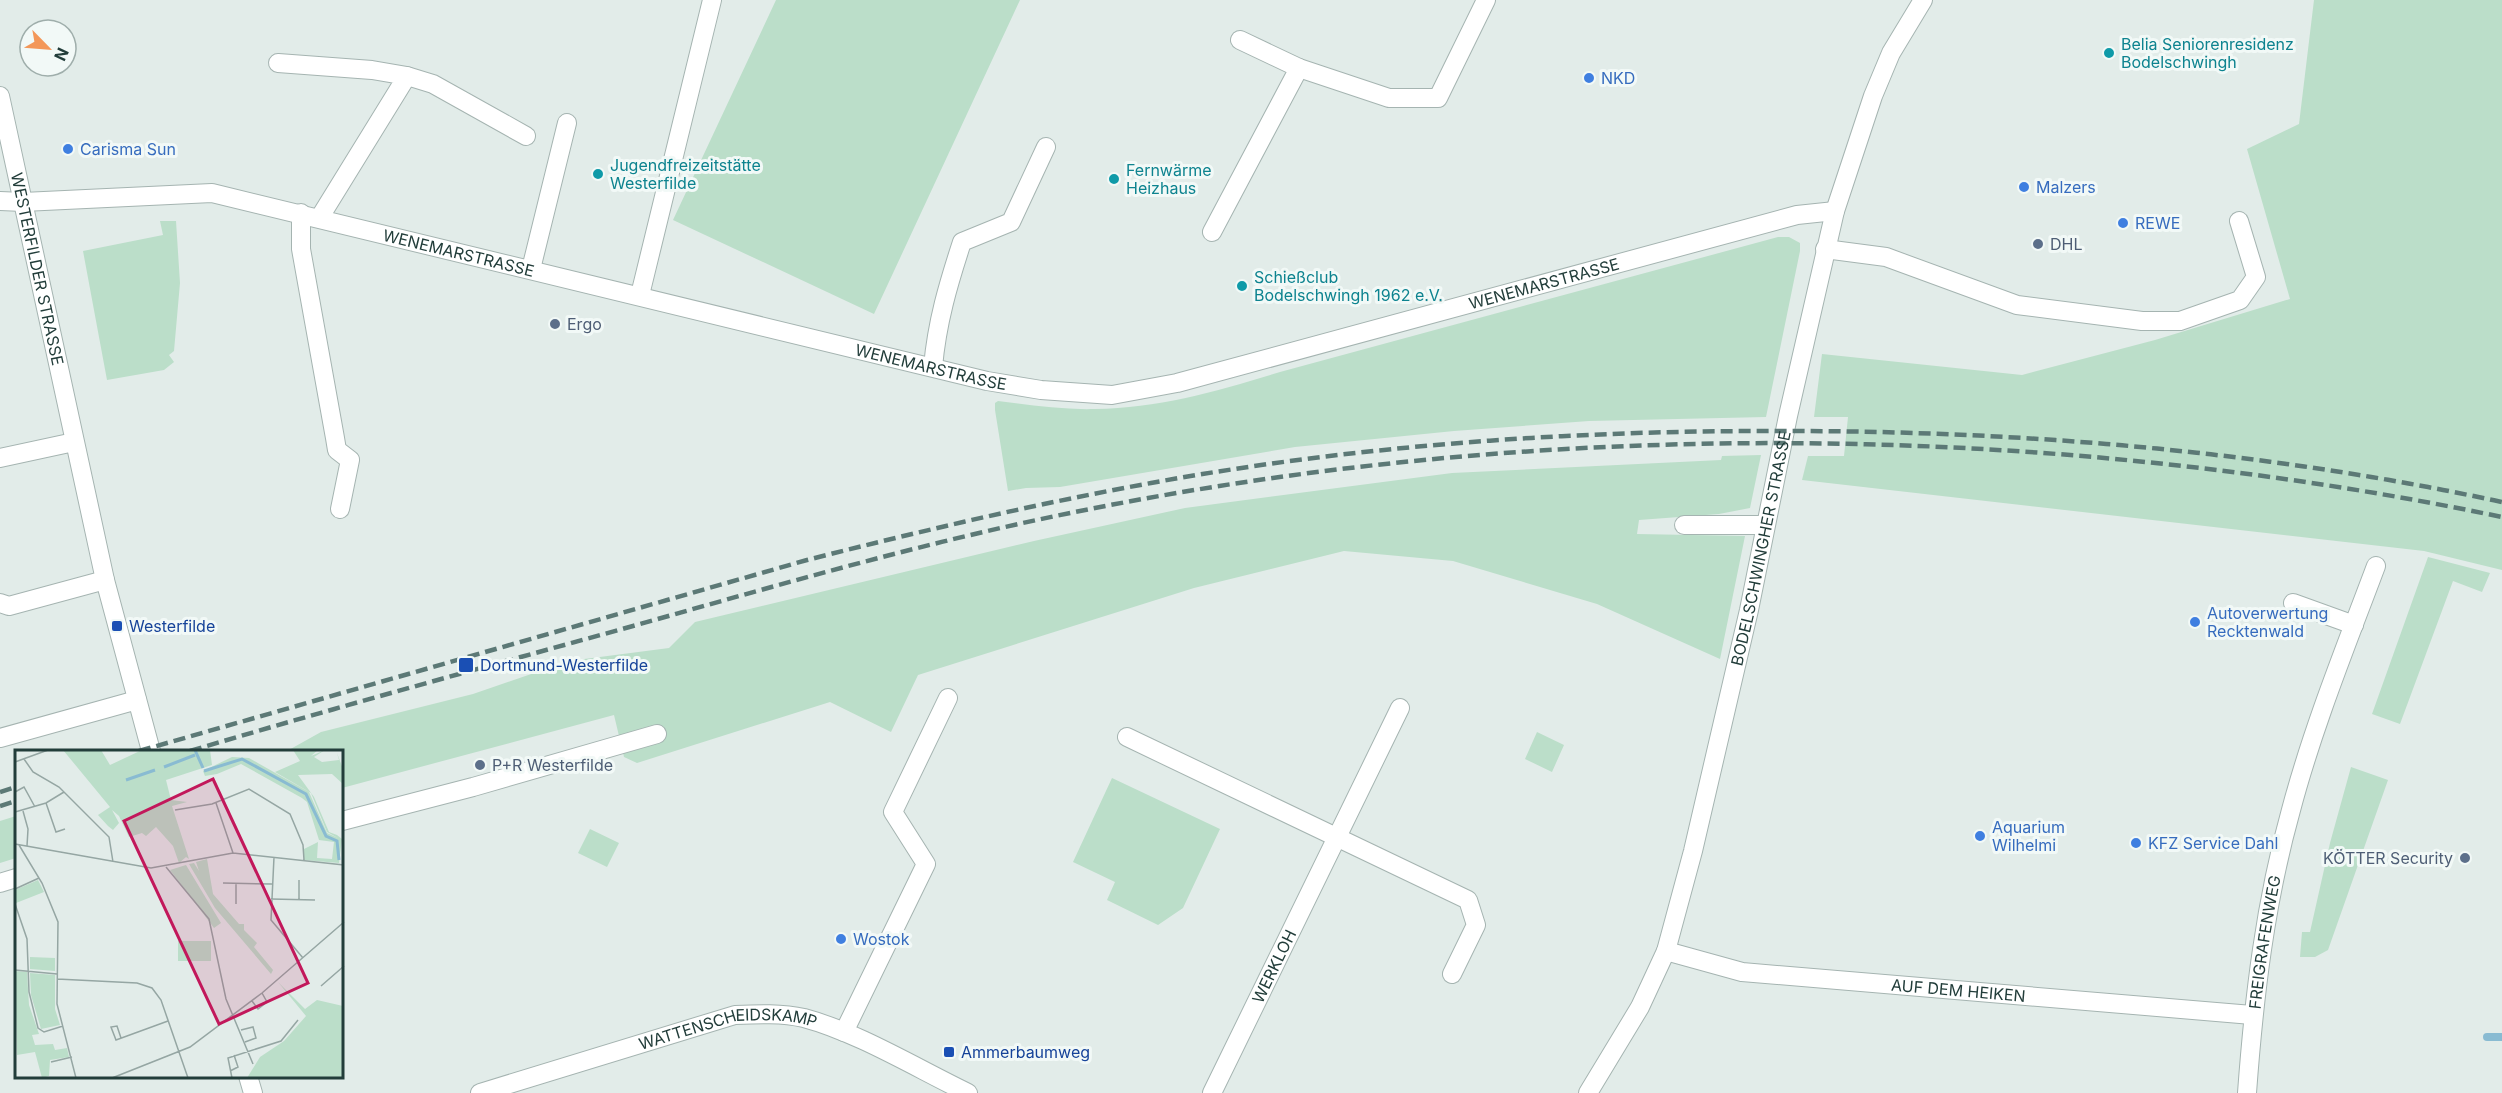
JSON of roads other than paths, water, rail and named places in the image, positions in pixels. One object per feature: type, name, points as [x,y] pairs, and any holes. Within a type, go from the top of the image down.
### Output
[{"type":"street","points":[[640,295],[712,0]]},
{"type":"street","points":[[1240,40],[1299,68],[1389,98],[1438,98],[1486,0]]},
{"type":"street","name":"BODELSCHWINGHER STRASSE","points":[[1588,1093],[1640,1007],[1666,951],[1693,851],[1749,610],[1765,525],[1835,211],[1873,96],[1891,53],[1918,2]]},
{"type":"street","points":[[278,63],[372,70],[406,76],[433,84],[526,136]]},
{"type":"street","points":[[1212,232],[1299,68]]},
{"type":"street","points":[[320,217],[406,76]]},
{"type":"street","name":"WESTERFILDER STRASSE","points":[[0,96],[105,580],[151,750]]},
{"type":"street","points":[[531,269],[567,123]]},
{"type":"street","points":[[933,368],[938,323],[944,296],[962,242],[1011,222],[1046,147]]},
{"type":"street","name":"WENEMARSTRASSE","points":[[0,201],[23,202],[212,193],[320,217],[987,381],[1041,390],[1112,395],[1177,383],[1797,215],[1835,211]]},
{"type":"street","points":[[301,213],[301,249],[337,450],[350,460],[340,509]]},
{"type":"street","points":[[1825,249],[1886,257],[2017,305],[2142,321],[2180,321],[2240,300],[2256,277],[2239,221]]},
{"type":"street","points":[[0,458],[74,442]]},
{"type":"street","points":[[1684,525],[1765,525]]},
{"type":"street","name":"FREIGRAFENWEG","points":[[2247,1093],[2257,975],[2270,898],[2290,810],[2320,716],[2376,566]]},
{"type":"street","points":[[0,603],[9,606],[105,580]]},
{"type":"street","points":[[2293,603],[2354,625]]},
{"type":"street","points":[[844,1032],[926,864],[893,812],[948,698]]},
{"type":"street","points":[[0,738],[137,700]]},
{"type":"street","name":"WERKLOH","points":[[1212,1093],[1400,708]]},
{"type":"street","points":[[344,820],[473,787],[657,734]]},
{"type":"street","points":[[1127,737],[1468,900],[1476,925],[1452,974]]},
{"type":"street","points":[[0,883],[15,878]]},
{"type":"street","name":"AUF DEM HEIKEN","points":[[1666,951],[1742,972],[2252,1015]]},
{"type":"street","name":"WATTENSCHEIDSKAMP","points":[[480,1093],[735,1015],[768,1014],[803,1018],[844,1032],[968,1093]]},
{"type":"street","points":[[248,1078],[253,1093]]},
{"type":"waterway","points":[[2487,1037],[2502,1037]]},
{"type":"railway","points":[[142,750],[807,560],[893,539],[1021,509],[1151,483],[1227,470],[1380,450],[1612,434],[1767,431],[1952,434],[2044,439],[2228,456],[2411,484],[2502,502]]},
{"type":"railway","points":[[193,750],[911,549],[1080,511],[1255,481],[1432,459],[1611,447],[1791,443],[1971,448],[2151,462],[2328,485],[2502,517]]},
{"type":"railway","points":[[0,792],[15,787]]},
{"type":"railway","points":[[0,806],[15,801]]},
{"type":"place","name":"Belia Seniorenresidenz Bodelschwingh","points":[[2109,53]]},
{"type":"place","name":"NKD","points":[[1589,78]]},
{"type":"place","name":"Carisma Sun","points":[[68,149]]},
{"type":"place","name":"Jugendfreizeitstätte Westerfilde","points":[[598,174]]},
{"type":"place","name":"Fernwärme Heizhaus","points":[[1114,179]]},
{"type":"place","name":"Malzers","points":[[2024,187]]},
{"type":"place","name":"REWE","points":[[2123,223]]},
{"type":"place","name":"DHL","points":[[2038,244]]},
{"type":"place","name":"Schießclub Bodelschwingh 1962 e.V.","points":[[1242,286]]},
{"type":"place","name":"Ergo","points":[[555,324]]},
{"type":"place","name":"Autoverwertung Recktenwald","points":[[2195,622]]},
{"type":"place","name":"Westerfilde","points":[[117,626]]},
{"type":"place","name":"Dortmund-Westerfilde","points":[[466,665]]},
{"type":"place","name":"P+R Westerfilde","points":[[480,765]]},
{"type":"place","name":"Aquarium Wilhelmi","points":[[1980,836]]},
{"type":"place","name":"KFZ Service Dahl","points":[[2136,843]]},
{"type":"place","name":"KÖTTER Security","points":[[2465,858]]},
{"type":"place","name":"Wostok","points":[[841,939]]},
{"type":"place","name":"Ammerbaumweg","points":[[949,1052]]}]
